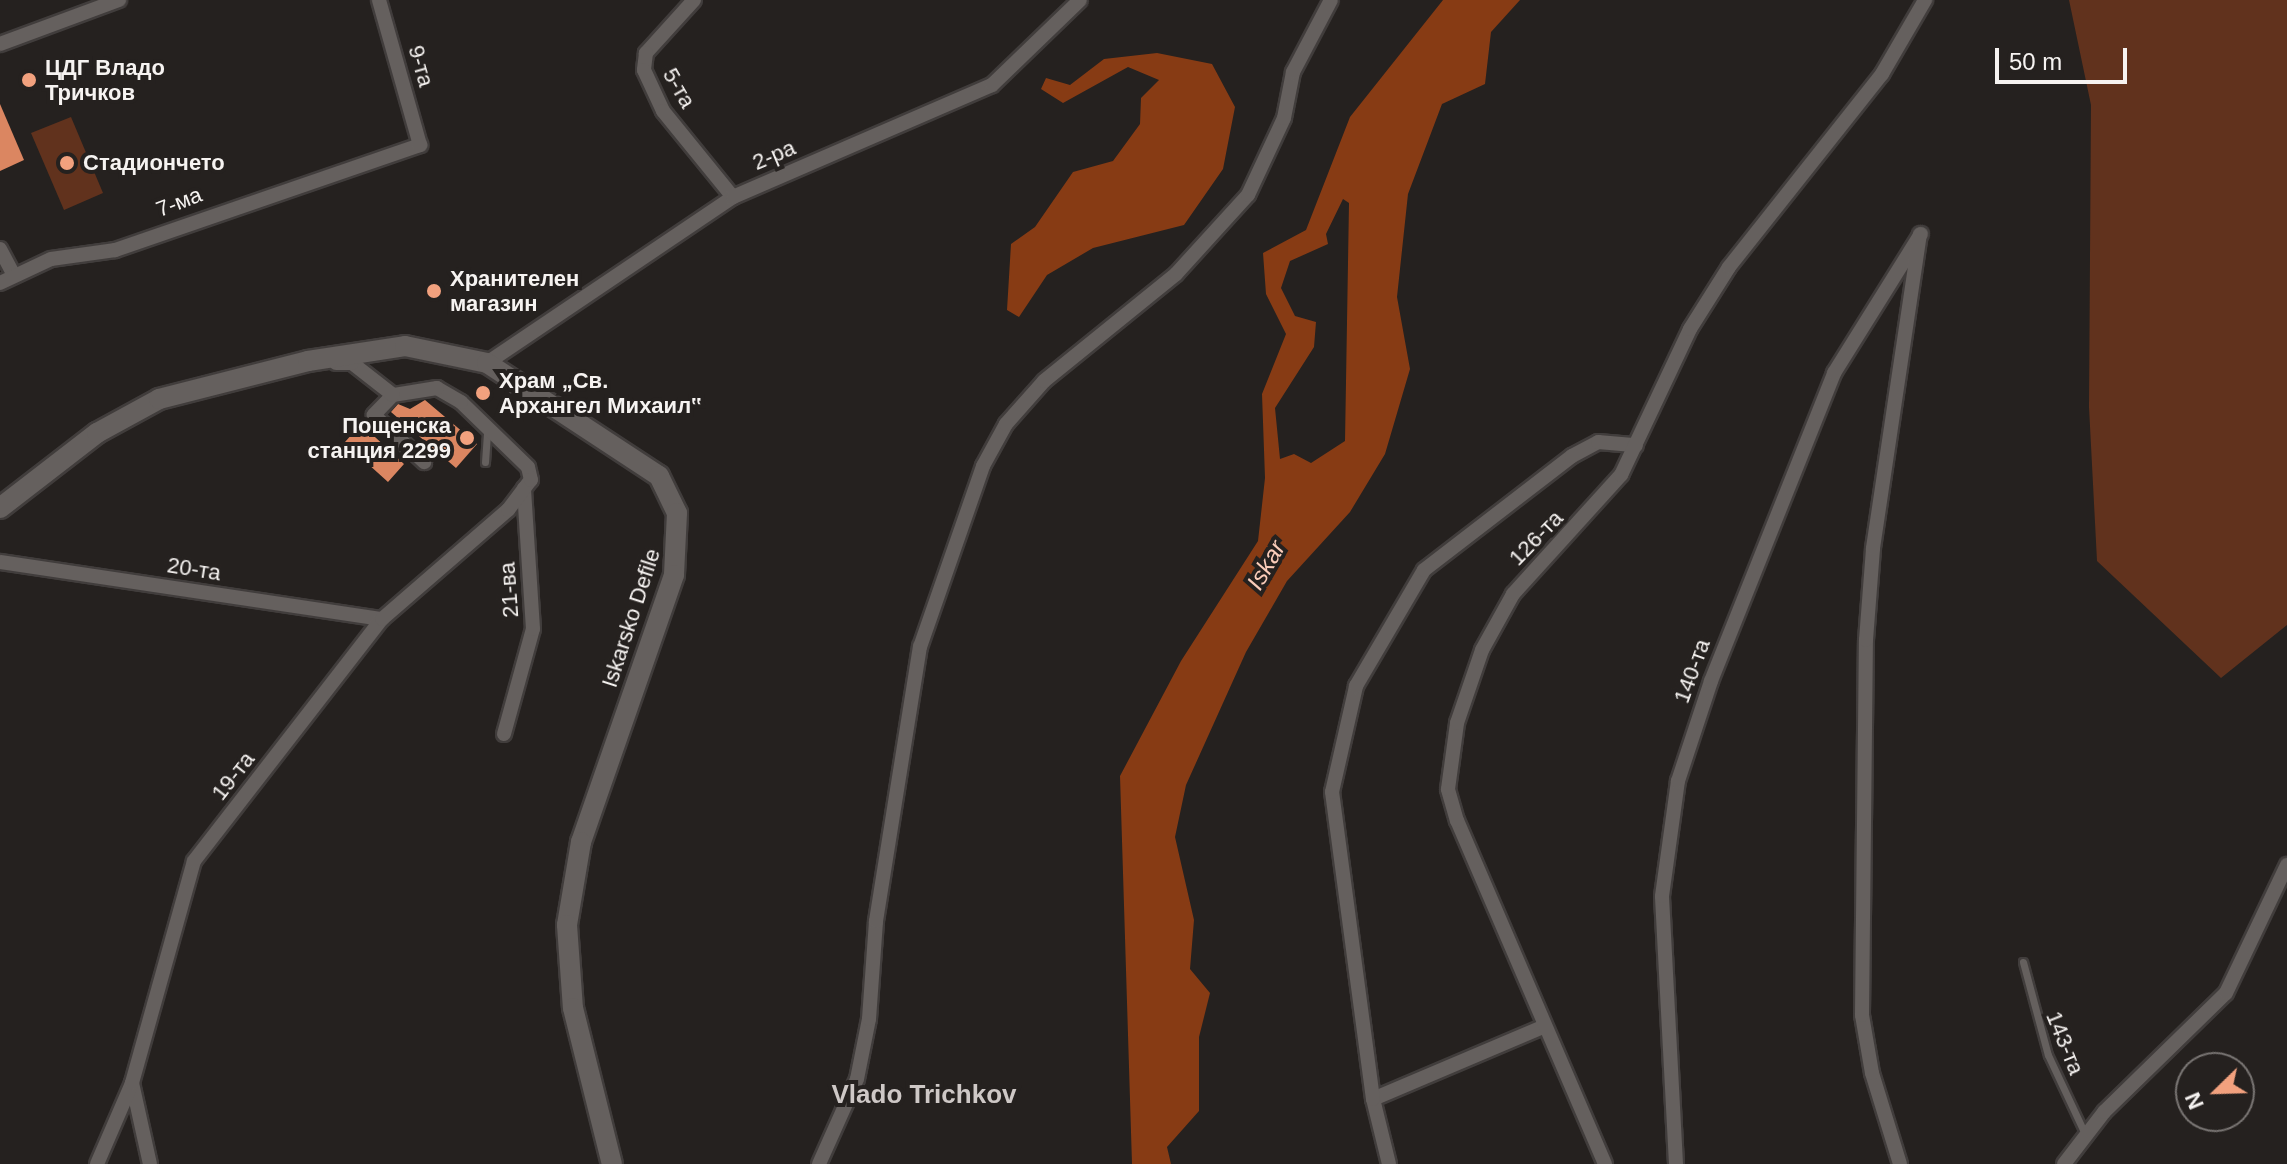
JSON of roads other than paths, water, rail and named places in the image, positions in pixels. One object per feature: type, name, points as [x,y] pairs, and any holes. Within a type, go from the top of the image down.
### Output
[{"type":"main road","name":"Iskarsko Defile","points":[[0,508],[97,433],[148,405],[308,361],[405,346],[487,363],[643,462],[659,476],[677,513],[674,575],[581,842],[569,897],[573,1008],[612,1164]]},
{"type":"street","points":[[0,44],[119,0]]},
{"type":"street","name":"9-та","points":[[379,0],[420,145]]},
{"type":"street","name":"5-та","points":[[694,0],[646,53],[644,70],[663,111],[733,197]]},
{"type":"street","name":"2-ра","points":[[487,363],[733,197],[992,85],[1080,0]]},
{"type":"street","points":[[819,1164],[857,1079],[869,1019],[876,921],[920,647],[983,466],[1006,424],[1044,381],[1176,274],[1248,195],[1284,118],[1293,72],[1331,0]]},
{"type":"street","name":"126-та","points":[[1605,1164],[1543,1027],[1457,821],[1448,759],[1482,650],[1513,594],[1597,508],[1636,445],[1690,329],[1729,267],[1882,74],[1925,0]]},
{"type":"street","name":"7-ма","points":[[6,278],[51,259],[115,250],[420,145]]},
{"type":"street","name":"140-та","points":[[1676,1164],[1662,896],[1678,781],[1711,681],[1834,373],[1921,234],[1873,548],[1866,640],[1862,1015],[1872,1073],[1900,1164]]},
{"type":"street","points":[[0,249],[6,278]]},
{"type":"street","points":[[308,361],[352,363],[393,395]]},
{"type":"street","points":[[424,462],[374,415],[393,395],[437,388],[487,428]]},
{"type":"street","name":"21-ва","points":[[487,428],[528,467],[531,480],[524,488],[533,629],[504,734]]},
{"type":"street","points":[[1389,1164],[1373,1099],[1332,792],[1356,686],[1424,570],[1572,456],[1598,442],[1636,445]]},
{"type":"street","name":"19-та","points":[[97,1164],[132,1083],[194,861],[382,619],[508,510],[524,488]]},
{"type":"street","name":"20-та","points":[[0,562],[382,619]]},
{"type":"street","points":[[2064,1164],[2085,1134],[2226,993],[2287,865]]},
{"type":"street","points":[[1373,1099],[1543,1027]]},
{"type":"street","points":[[132,1083],[150,1164]]},
{"type":"lane","points":[[485,462],[487,428]]},
{"type":"lane","name":"143-та","points":[[2023,962],[2038,1026],[2085,1134]]},
{"type":"water","name":"Iskar","points":[[1443,0],[1520,0],[1491,32],[1485,84],[1442,104],[1408,194],[1397,297],[1410,369],[1385,454],[1350,512],[1287,581],[1246,652],[1186,785],[1175,837],[1194,920],[1190,969],[1210,993],[1199,1037],[1199,1111],[1167,1147],[1171,1164],[1132,1164],[1120,776],[1181,661],[1258,541],[1265,478],[1262,394],[1286,334],[1266,294],[1263,253],[1306,230],[1350,117]],"holes":[[[1343,199],[1349,203],[1345,441],[1311,463],[1294,454],[1280,459],[1275,408],[1314,347],[1316,322],[1295,316],[1281,288],[1290,261],[1328,244],[1326,234]]]},
{"type":"water","points":[[1157,53],[1212,64],[1235,107],[1223,169],[1184,225],[1093,248],[1047,275],[1019,317],[1007,310],[1011,244],[1035,227],[1073,172],[1113,161],[1140,124],[1141,98],[1159,80],[1128,67],[1063,103],[1041,89],[1046,78],[1070,85],[1104,59]]},
{"type":"place","name":"ЦДГ Владо Тричков","points":[[29,80]]},
{"type":"place","name":"Стадиончето","points":[[67,163]]},
{"type":"place","name":"Хранителен магазин","points":[[434,291]]},
{"type":"place","name":"Храм „Св. Архангел Михаил‟","points":[[483,393]]},
{"type":"place","name":"Пощенска станция 2299","points":[[467,438]]},
{"type":"district","name":"Vlado Trichkov","points":[[924,1095]]}]
